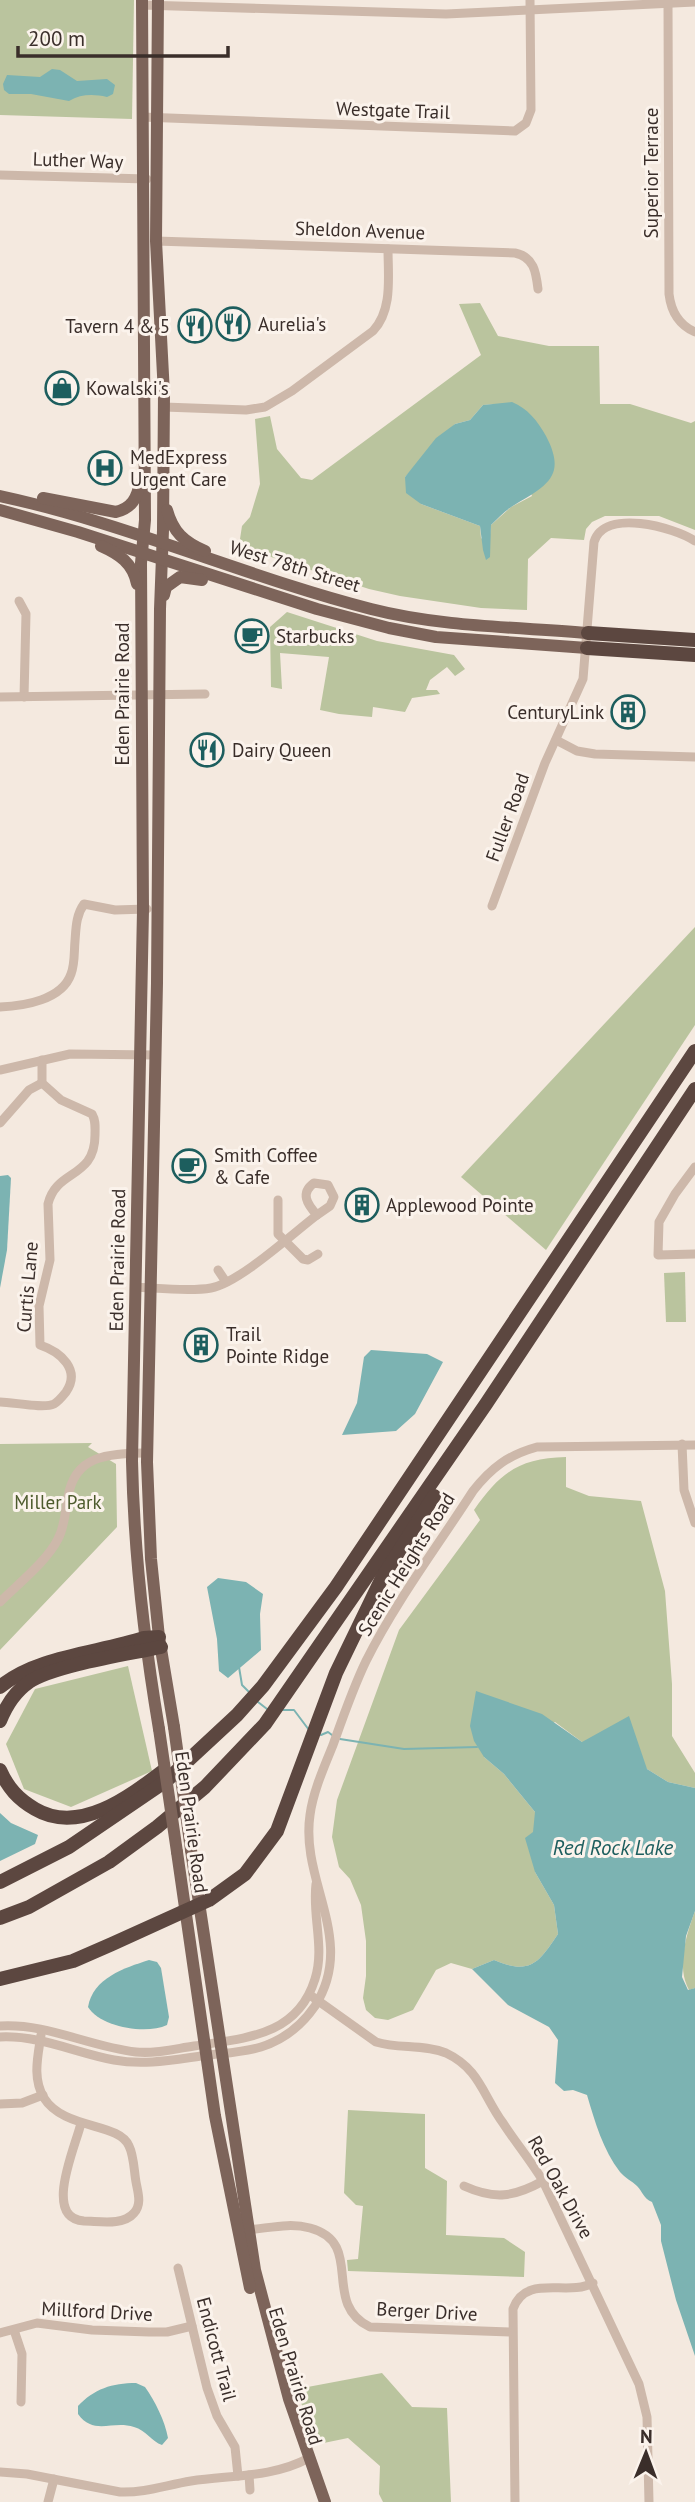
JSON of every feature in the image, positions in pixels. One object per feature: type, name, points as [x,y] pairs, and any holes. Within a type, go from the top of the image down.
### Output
[{"type":"highway","points":[[588,633],[695,640]]},
{"type":"highway","points":[[587,648],[695,656]]},
{"type":"highway","points":[[0,1882],[69,1847],[166,1781],[237,1715],[263,1686],[336,1587],[695,1051]]},
{"type":"highway","points":[[0,1918],[40,1900],[108,1862],[138,1841],[205,1787],[257,1733],[333,1628],[486,1404],[695,1089]]},
{"type":"highway","points":[[0,1979],[73,1961],[216,1896],[245,1874],[268,1846],[285,1814],[336,1673],[382,1578],[451,1471],[486,1404]]},
{"type":"highway","points":[[0,1687],[20,1674],[43,1665],[160,1642]]},
{"type":"highway","points":[[0,1721],[13,1697],[30,1682],[53,1672],[145,1644]]},
{"type":"highway","points":[[0,1770],[7,1786],[21,1801],[40,1812],[62,1818],[85,1817],[113,1805],[154,1778],[237,1715]]},
{"type":"main road","name":"Eden Prairie Road","points":[[142,3],[141,179],[146,452],[141,603],[141,1055],[132,1454],[135,1552],[145,1644],[177,1852],[192,1907],[220,2048],[242,2230]]},
{"type":"main road","name":"Eden Prairie Road","points":[[158,3],[155,180],[164,407],[164,496],[147,1453],[151,1559],[160,1642],[191,1850],[192,1907],[205,2050],[215,2116],[271,2367],[305,2460],[317,2502]]},
{"type":"main road","points":[[0,489],[106,511],[125,509],[137,496],[146,452]]},
{"type":"main road","name":"West 78th Street","points":[[0,496],[54,508],[374,610],[438,621],[588,633]]},
{"type":"main road","points":[[164,496],[174,529],[191,545],[277,575],[329,597]]},
{"type":"main road","name":"West 78th Street","points":[[0,510],[78,532],[317,610],[436,637],[587,648]]},
{"type":"main road","points":[[0,516],[90,542],[120,556],[133,570],[141,603]]},
{"type":"main road","points":[[160,608],[166,587],[180,577],[189,576],[254,590]]},
{"type":"main road","name":"Eden Prairie Road","points":[[305,2460],[325,2502]]},
{"type":"street","points":[[142,3],[413,14],[530,5],[695,2]]},
{"type":"street","name":"Superior Terrace","points":[[668,3],[669,294],[675,315],[682,324],[695,332]]},
{"type":"street","name":"Westgate Trail","points":[[142,117],[514,131],[526,123],[531,110],[530,5]]},
{"type":"street","name":"Luther Way","points":[[0,175],[155,180]]},
{"type":"street","name":"Sheldon Avenue","points":[[156,241],[523,255],[533,264],[538,289]]},
{"type":"street","points":[[164,407],[246,410],[265,407],[292,391],[373,331],[380,322],[387,304],[388,249]]},
{"type":"street","name":"Fuller Road","points":[[492,906],[556,740],[583,679],[594,542],[601,530],[629,524],[656,525],[682,533],[695,541]]},
{"type":"street","points":[[19,601],[26,614],[24,697]]},
{"type":"street","points":[[0,696],[205,694]]},
{"type":"street","points":[[556,740],[577,751],[595,754],[695,757]]},
{"type":"street","points":[[0,1007],[27,1004],[62,988],[71,974],[76,925],[84,904],[108,909],[157,909]]},
{"type":"street","points":[[0,1070],[69,1054],[155,1055]]},
{"type":"street","points":[[0,1123],[29,1090],[42,1083],[42,1060]]},
{"type":"street","name":"Curtis Lane","points":[[0,1402],[50,1405],[61,1399],[72,1381],[60,1354],[40,1345],[39,1306],[50,1260],[48,1205],[59,1184],[90,1161],[94,1150],[96,1123],[92,1114],[61,1100],[42,1083]]},
{"type":"street","points":[[695,1167],[659,1222],[659,1255],[695,1254]]},
{"type":"street","points":[[278,1200],[278,1234],[303,1259],[308,1260],[318,1254]]},
{"type":"street","points":[[135,1287],[211,1289],[236,1279],[317,1215]]},
{"type":"street","points":[[218,1270],[222,1284]]},
{"type":"street","points":[[682,1444],[684,1490],[695,1523]]},
{"type":"street","name":"Scenic Heights Road","points":[[0,2026],[42,2030],[135,2052],[154,2052],[260,2047],[281,2038],[305,2019],[314,1997],[320,1950],[314,1897],[316,1882],[309,1843],[310,1814],[357,1680],[392,1614],[487,1473],[512,1455],[537,1447],[695,1445]]},
{"type":"street","points":[[0,1602],[58,1539],[71,1485],[79,1472],[100,1457],[147,1453]]},
{"type":"street","name":"Red Oak Drive","points":[[314,1997],[376,2042],[387,2046],[430,2049],[457,2059],[478,2078],[501,2121],[543,2182],[633,2368],[644,2400],[648,2434],[649,2502]]},
{"type":"street","points":[[42,2030],[37,2075],[43,2095],[59,2114],[116,2133],[129,2145],[139,2201],[135,2213],[123,2221],[79,2220],[64,2209],[61,2196],[81,2123]]},
{"type":"street","name":"Scenic Heights Road","points":[[0,2037],[41,2040],[127,2062],[160,2062],[205,2050]]},
{"type":"street","points":[[0,2104],[22,2103],[43,2095]]},
{"type":"street","points":[[464,2186],[477,2192],[510,2196],[543,2182]]},
{"type":"street","name":"Berger Drive","points":[[242,2230],[274,2226],[303,2227],[322,2233],[331,2241],[342,2261],[344,2299],[350,2313],[361,2323],[379,2329],[512,2332]]},
{"type":"street","name":"Endicott Trail","points":[[178,2268],[211,2403],[235,2447],[238,2476]]},
{"type":"street","points":[[515,2502],[513,2309],[525,2292],[540,2288],[583,2289],[593,2283]]},
{"type":"street","points":[[341,2320],[350,2313]]},
{"type":"street","name":"Millford Drive","points":[[0,2333],[37,2323],[92,2330],[149,2332],[167,2332],[192,2326]]},
{"type":"street","points":[[14,2330],[23,2367],[21,2402]]},
{"type":"street","points":[[0,2472],[148,2496],[188,2482],[271,2472],[305,2460]]},
{"type":"street","points":[[249,2475],[250,2490]]},
{"type":"street","points":[[48,2502],[54,2479]]},
{"type":"green space","points":[[0,0],[134,0],[132,119],[0,115]]},
{"type":"green space","points":[[480,303],[498,336],[549,346],[599,346],[600,404],[630,404],[691,423],[695,421],[695,530],[659,516],[605,516],[592,522],[586,529],[584,540],[551,538],[528,559],[527,610],[481,608],[369,589],[262,554],[240,539],[242,526],[250,517],[260,484],[255,419],[270,416],[277,449],[301,478],[312,480],[481,355],[459,304]],"holes":[[[496,404],[532,496],[511,507],[491,525],[489,544],[481,538],[480,526],[421,504],[405,477],[455,424],[470,420],[483,405]]]},
{"type":"green space","points":[[287,612],[377,641],[454,655],[465,669],[455,676],[447,667],[430,680],[426,690],[437,690],[440,694],[412,698],[405,712],[373,707],[372,717],[320,710],[329,657],[280,653],[282,689],[271,687],[270,627]]},
{"type":"green space","points":[[695,927],[695,1025],[546,1250],[461,1177]]},
{"type":"green space","points":[[685,1272],[686,1322],[666,1322],[664,1273]]},
{"type":"green space","name":"Miller Park","points":[[92,1443],[88,1447],[116,1464],[117,1527],[0,1650],[0,1444]]},
{"type":"green space","points":[[566,1457],[566,1487],[589,1496],[641,1501],[665,1591],[672,1684],[672,1736],[695,1773],[695,1788],[668,1782],[647,1769],[582,1742],[555,1722],[484,1757],[504,1774],[535,1812],[535,1872],[554,1905],[558,1934],[545,1953],[532,1964],[525,1966],[494,1960],[472,1969],[451,1963],[436,1970],[413,2010],[388,2020],[375,2018],[366,2010],[363,1998],[366,1941],[361,1905],[350,1879],[339,1867],[332,1837],[337,1800],[399,1630],[480,1520],[474,1510],[493,1486],[512,1470],[535,1460]]},
{"type":"green space","points":[[128,1666],[152,1771],[71,1807],[24,1789],[6,1744],[35,1689]]},
{"type":"green space","points":[[695,1911],[695,1988],[689,1990],[683,1961]]},
{"type":"green space","points":[[348,2110],[425,2114],[425,2168],[447,2181],[446,2235],[504,2238],[525,2252],[524,2277],[348,2271],[347,2260],[358,2259],[363,2206],[356,2205],[344,2193]]},
{"type":"green space","points":[[382,2373],[412,2407],[447,2408],[451,2502],[383,2502],[379,2494],[380,2466],[348,2438],[314,2445],[297,2389]]},
{"type":"water","points":[[52,69],[60,70],[77,81],[107,79],[115,85],[113,94],[107,97],[83,96],[69,101],[31,94],[9,94],[4,90],[3,84],[7,75],[40,77]]},
{"type":"water","points":[[512,402],[536,420],[543,430],[552,450],[554,470],[545,485],[509,508],[491,525],[490,557],[486,560],[480,526],[421,504],[406,493],[405,477],[436,438],[455,424],[470,420],[483,405]]},
{"type":"water","points":[[8,1175],[11,1178],[7,1250],[0,1288],[0,1176]]},
{"type":"water","points":[[371,1350],[427,1354],[443,1362],[415,1414],[396,1431],[342,1435],[357,1403],[364,1357]]},
{"type":"water","points":[[218,1578],[246,1582],[263,1594],[260,1614],[261,1650],[228,1678],[219,1671],[217,1639],[207,1587]]},
{"type":"water","name":"Red Rock Lake","points":[[476,1691],[542,1714],[582,1742],[629,1716],[647,1769],[668,1782],[695,1788],[695,1911],[686,1936],[682,1977],[688,1990],[695,1988],[695,2356],[676,2300],[661,2241],[661,2225],[652,2202],[614,2163],[600,2135],[587,2095],[573,2090],[564,2091],[555,2083],[558,2040],[549,2027],[508,2005],[472,1969],[494,1960],[516,1966],[532,1964],[545,1953],[558,1934],[554,1905],[535,1872],[525,1838],[533,1832],[535,1812],[504,1774],[484,1757],[474,1741],[470,1726]]},
{"type":"water","points":[[0,1813],[11,1823],[38,1835],[35,1844],[0,1861]]},
{"type":"water","points":[[149,1960],[157,1962],[161,1968],[169,2017],[167,2025],[136,2029],[113,2024],[94,2014],[88,2007],[91,1997],[103,1981]]},
{"type":"water","points":[[136,2383],[145,2387],[162,2418],[168,2438],[162,2445],[138,2429],[126,2425],[97,2426],[84,2421],[78,2414],[78,2406],[97,2391],[119,2384]]},
{"type":"waterway","points":[[239,1667],[242,1685],[250,1693]]},
{"type":"waterway","points":[[258,1702],[267,1709]]},
{"type":"waterway","points":[[283,1710],[294,1710],[309,1730]]},
{"type":"waterway","points":[[321,1735],[328,1732],[332,1735]]},
{"type":"waterway","points":[[340,1739],[404,1749],[477,1747]]},
{"type":"place","name":"Aurelia's","points":[[233,324]]},
{"type":"place","name":"Tavern 4 & 5","points":[[195,326]]},
{"type":"place","name":"Kowalski's","points":[[62,388]]},
{"type":"place","name":"MedExpress Urgent Care","points":[[105,468]]},
{"type":"place","name":"Starbucks","points":[[252,636]]},
{"type":"place","name":"CenturyLink","points":[[628,712]]},
{"type":"place","name":"Dairy Queen","points":[[207,750]]},
{"type":"place","name":"Smith Coffee & Cafe","points":[[189,1166]]},
{"type":"place","name":"Applewood Pointe","points":[[362,1205]]},
{"type":"place","name":"Trail Pointe Ridge","points":[[201,1345]]}]
